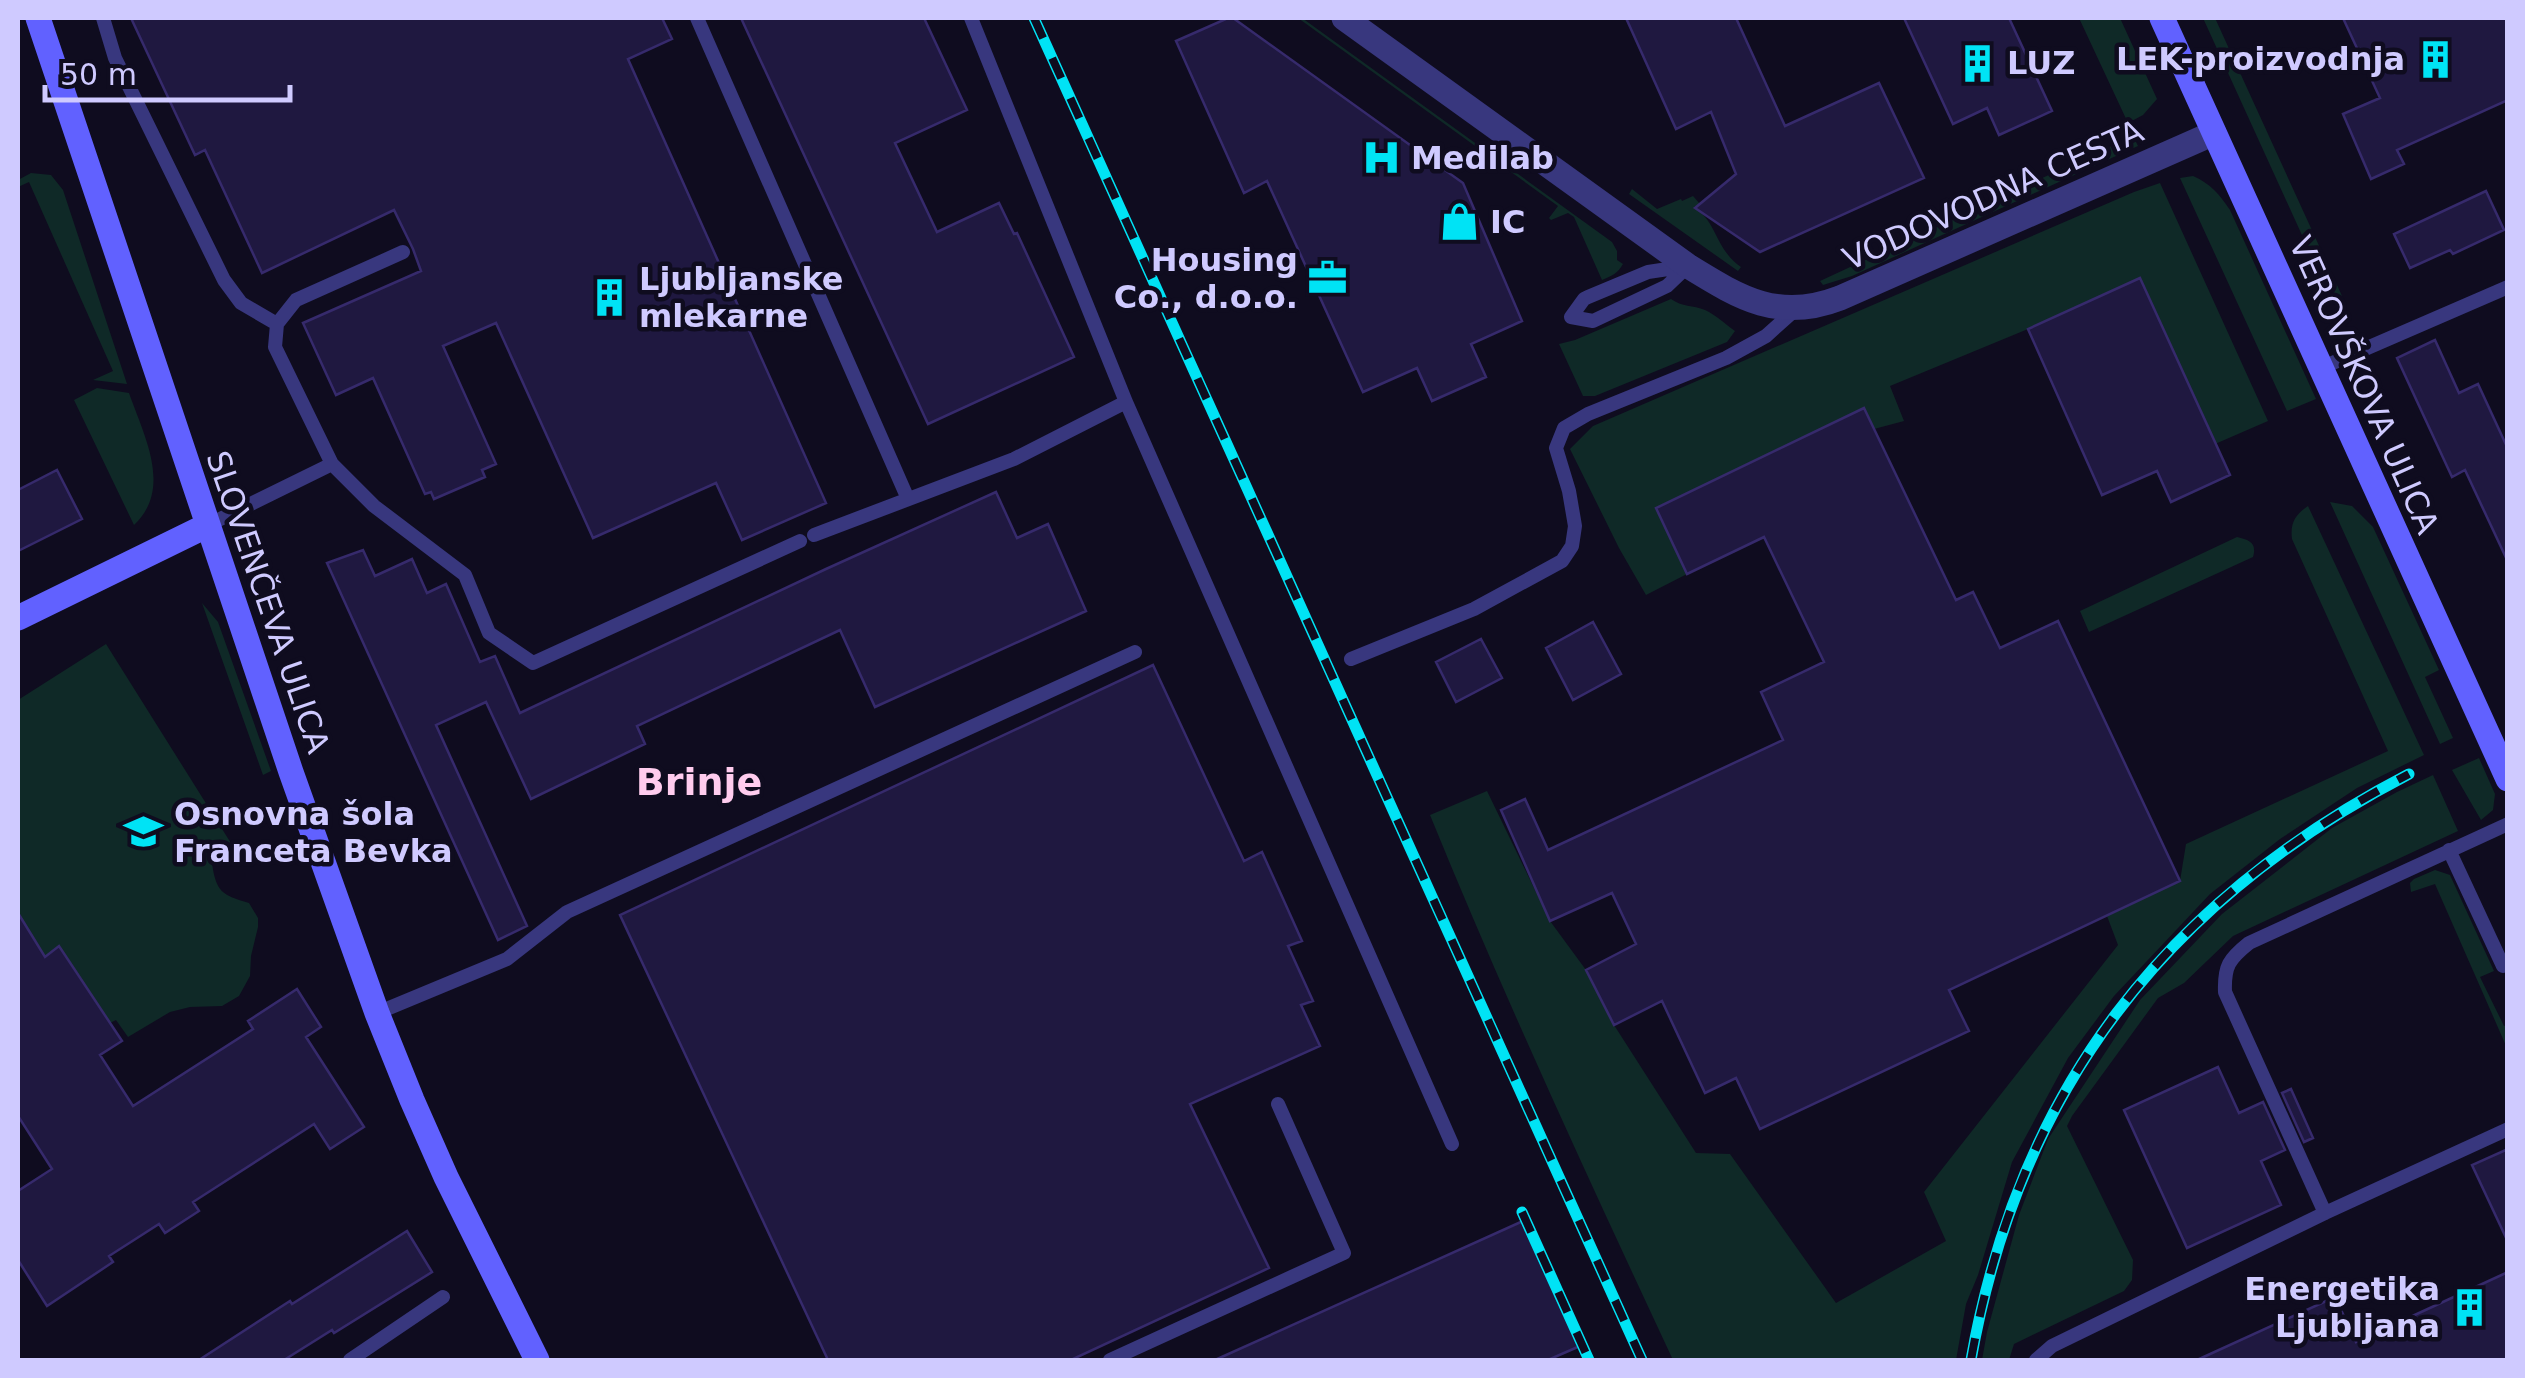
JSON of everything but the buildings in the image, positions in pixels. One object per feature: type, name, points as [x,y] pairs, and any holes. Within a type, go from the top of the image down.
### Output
[{"type":"street","name":"SLOVENČEVA ULICA","points":[[38,18],[291,772],[377,1013],[446,1177],[537,1360]]},
{"type":"street","name":"VODOVODNA CESTA","points":[[1344,18],[1688,266],[1734,294],[1768,306],[1811,308],[1840,298],[2214,133]]},
{"type":"street","name":"VEROVŠKOVA ULICA","points":[[2162,18],[2508,778]]},
{"type":"street","points":[[18,618],[208,524]]},
{"type":"lane","points":[[103,18],[114,58],[224,280],[241,303],[277,324]]},
{"type":"lane","points":[[696,18],[908,499]]},
{"type":"lane","points":[[971,18],[1126,402],[1452,1144]]},
{"type":"lane","points":[[402,252],[296,300],[277,324],[276,348],[332,464],[374,506],[465,575],[489,633],[533,663],[807,538],[1014,459],[1126,402]]},
{"type":"lane","points":[[1688,266],[1667,286],[1593,321],[1572,317],[1588,297],[1648,272],[1688,266]]},
{"type":"lane","points":[[2321,368],[2508,287]]},
{"type":"lane","name":"VODOVODNA CESTA","points":[[1351,659],[1474,610],[1562,562],[1572,546],[1575,526],[1556,448],[1564,428],[1588,414],[1726,358],[1766,336],[1796,309]]},
{"type":"lane","points":[[208,524],[332,464]]},
{"type":"lane","points":[[377,1013],[507,959],[567,912],[1136,652]]},
{"type":"lane","points":[[2325,1214],[2225,992],[2228,964],[2249,943],[2508,824]]},
{"type":"lane","points":[[2449,850],[2503,966]]},
{"type":"lane","points":[[1110,1360],[1344,1253],[1278,1104]]},
{"type":"lane","points":[[2036,1360],[2052,1346],[2508,1129]]},
{"type":"lane","points":[[350,1360],[443,1297]]},
{"type":"green space","points":[[1298,18],[1612,242],[1621,267],[1602,280],[1574,217],[1568,213],[1551,220],[1558,206]]},
{"type":"green space","points":[[2079,18],[2120,18],[2157,99],[2143,115],[2128,123]]},
{"type":"green space","points":[[2203,18],[2215,18],[2342,296],[2337,304],[2332,301]]},
{"type":"green space","points":[[2133,136],[2138,146],[1852,276],[1823,285],[1820,281]]},
{"type":"green space","points":[[31,173],[51,175],[63,190],[127,384],[93,380],[113,371],[29,182],[18,187],[18,180]]},
{"type":"green space","points":[[2193,176],[2214,190],[2230,210],[2316,399],[2287,411],[2180,178]]},
{"type":"green space","points":[[2160,183],[2268,421],[2215,444],[2028,329],[1890,386],[1904,421],[1874,429],[1864,409],[1657,508],[1687,574],[1646,595],[1570,449],[1593,426]]},
{"type":"green space","points":[[1632,189],[1657,209],[1693,196],[1700,204],[1694,207],[1741,267],[1738,271],[1629,194]]},
{"type":"green space","points":[[1671,299],[1705,310],[1735,331],[1727,342],[1595,396],[1583,396],[1559,344]]},
{"type":"green space","points":[[97,388],[129,393],[152,461],[152,495],[134,525],[74,400]]},
{"type":"green space","points":[[2330,502],[2352,506],[2373,527],[2439,670],[2425,677],[2453,738],[2440,744]]},
{"type":"green space","points":[[2308,506],[2424,755],[2357,788],[2280,839],[2210,894],[2114,996],[2068,1058],[2012,1162],[1966,1304],[1956,1360],[1673,1360],[1518,1021],[1430,815],[1487,791],[1550,921],[1586,970],[1614,1025],[1696,1153],[1730,1154],[1836,1303],[1946,1241],[1924,1192],[2118,945],[2107,916],[2180,881],[2186,844],[2388,751],[2292,539],[2294,520]]},
{"type":"green space","points":[[2237,537],[2251,543],[2253,557],[2089,632],[2080,611]]},
{"type":"green space","points":[[202,603],[218,622],[271,771],[263,775]]},
{"type":"green space","points":[[106,644],[234,848],[212,863],[218,886],[226,894],[249,903],[258,918],[250,976],[239,996],[222,1006],[170,1012],[128,1037],[116,1020],[110,1023],[60,947],[45,957],[32,936],[18,945],[18,700]]},
{"type":"green space","points":[[2479,758],[2495,794],[2493,810],[2481,820],[2452,770]]},
{"type":"green space","points":[[2433,775],[2458,831],[2233,936],[2184,983],[2158,998],[2067,1126],[2133,1260],[2132,1280],[2124,1291],[2014,1344],[2009,1360],[1982,1360],[2019,1215],[2048,1139],[2140,1000],[2222,914],[2332,828]]},
{"type":"green space","points":[[2435,870],[2450,875],[2494,971],[2480,977],[2504,1026],[2507,1025],[2507,1048],[2435,884],[2411,892],[2414,879]]},
{"type":"railway","points":[[1034,18],[1642,1360]]},
{"type":"railway","points":[[1971,1360],[1994,1262],[2026,1172],[2067,1089],[2117,1013],[2176,943],[2245,881],[2322,824],[2409,774]]},
{"type":"railway","points":[[1522,1212],[1589,1360]]},
{"type":"place","name":"LEK-proizvodnja","points":[[2435,59]]},
{"type":"place","name":"LUZ","points":[[1977,63]]},
{"type":"place","name":"Medilab","points":[[1381,158]]},
{"type":"place","name":"IC","points":[[1460,222]]},
{"type":"place","name":"Housing Co., d.o.o.","points":[[1328,278]]},
{"type":"place","name":"Ljubljanske mlekarne","points":[[609,297]]},
{"type":"place","name":"Osnovna šola Franceta Bevka","points":[[144,832]]},
{"type":"place","name":"Energetika Ljubljana","points":[[2470,1307]]},
{"type":"district","name":"Brinje","points":[[699,782]]}]
